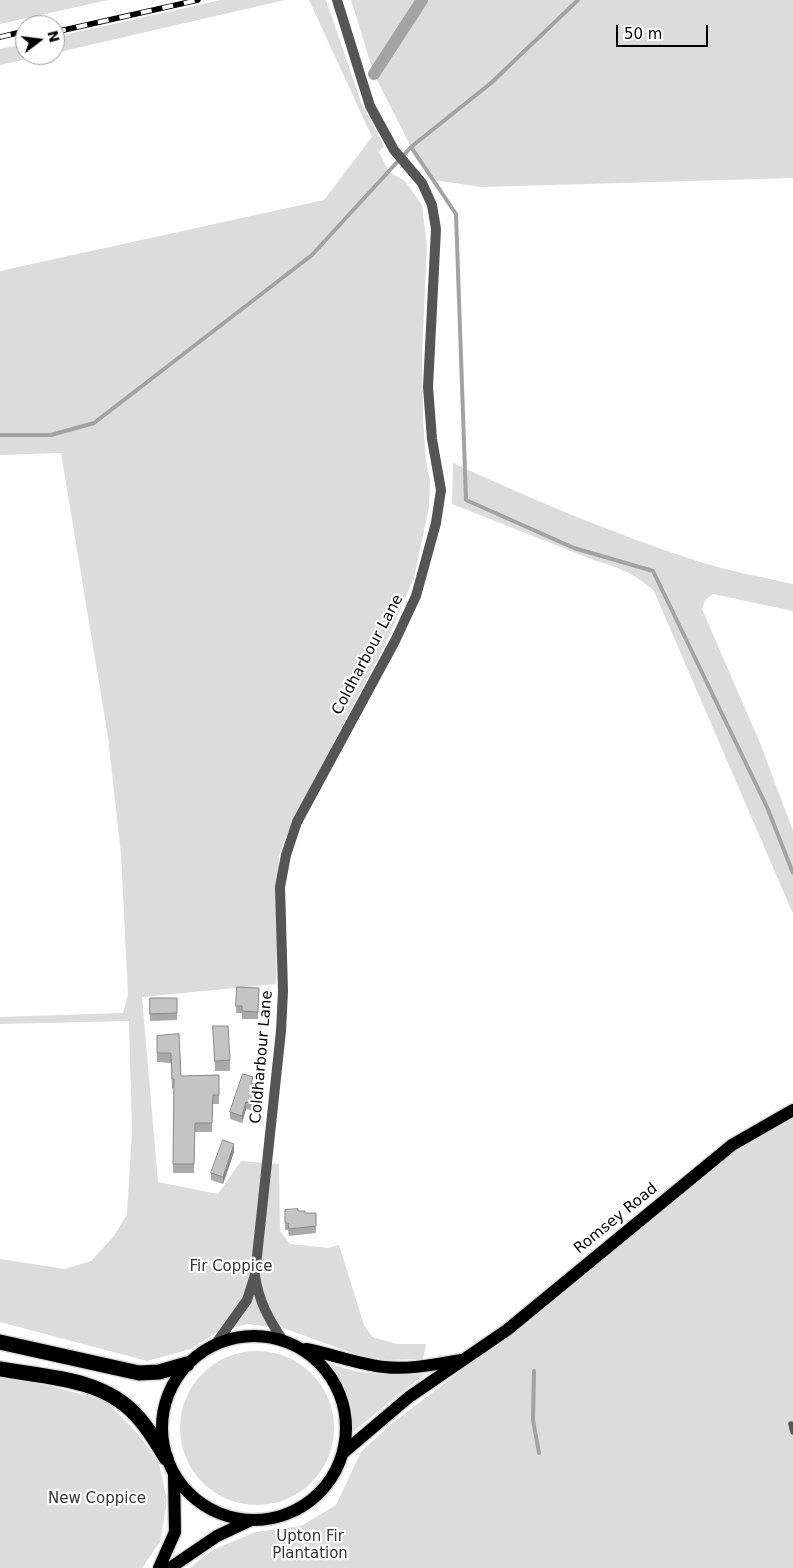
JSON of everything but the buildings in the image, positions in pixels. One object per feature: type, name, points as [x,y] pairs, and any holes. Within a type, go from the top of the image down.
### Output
[{"type":"highway","points":[[0,1342],[139,1373],[159,1372],[187,1364]]},
{"type":"highway","points":[[0,1368],[90,1386],[112,1395],[134,1413],[166,1458]]},
{"type":"main road","name":"Romsey Road","points":[[343,1453],[403,1402],[507,1330],[732,1145],[793,1110]]},
{"type":"main road","points":[[249,1335],[282,1339],[301,1348],[327,1370],[343,1401],[346,1436],[343,1453],[330,1480],[309,1502],[282,1516],[251,1520],[224,1515],[199,1502],[185,1490],[174,1475],[166,1458],[162,1433],[164,1408],[172,1384],[187,1364],[217,1342],[249,1335]]},
{"type":"main road","name":"Romsey Road","points":[[301,1348],[386,1367],[415,1367],[464,1360]]},
{"type":"main road","points":[[159,1568],[175,1532],[174,1475]]},
{"type":"main road","points":[[170,1568],[217,1536],[251,1520]]},
{"type":"street","name":"Coldharbour Lane","points":[[217,1342],[246,1300],[255,1275],[281,1031],[283,991],[280,887],[286,855],[298,822],[396,641],[416,596],[436,523],[441,490],[432,439],[428,387],[436,229],[432,205],[422,183],[396,152],[370,106],[337,0]]},
{"type":"street","name":"Coldharbour Lane","points":[[255,1275],[259,1299],[267,1317],[282,1339]]},
{"type":"lane","points":[[791,1424],[793,1432]]},
{"type":"green space","points":[[0,0],[108,0],[40,15],[15,15],[15,21],[0,24]]},
{"type":"green space","points":[[221,0],[285,0],[65,51],[65,35]]},
{"type":"green space","name":"Fir Coppice","points":[[309,0],[326,0],[361,102],[384,146],[379,152],[389,172],[405,181],[422,205],[427,246],[422,356],[423,419],[426,461],[430,481],[429,507],[414,578],[385,645],[294,818],[279,856],[276,984],[142,997],[158,1182],[218,1194],[241,1161],[279,1164],[280,1231],[290,1244],[328,1248],[339,1245],[364,1325],[372,1337],[397,1344],[426,1344],[423,1359],[387,1360],[363,1357],[286,1329],[248,1324],[217,1332],[191,1349],[147,1361],[0,1322],[0,1259],[65,1269],[91,1261],[114,1236],[127,1214],[132,1131],[129,1021],[0,1024],[0,1017],[123,1013],[128,994],[121,854],[108,737],[61,453],[0,455],[0,271],[324,200],[372,137]]},
{"type":"green space","points":[[351,0],[793,0],[793,178],[482,187],[433,180],[411,147],[374,74]]},
{"type":"green space","points":[[15,46],[15,62],[0,65],[0,49]]},
{"type":"green space","points":[[453,463],[573,515],[666,551],[721,568],[793,584],[793,611],[713,594],[705,600],[702,609],[760,743],[793,831],[793,914],[654,591],[641,580],[620,569],[452,504]]},
{"type":"green space","name":"Upton Fir Plantation","points":[[793,1118],[793,1568],[190,1568],[212,1550],[256,1532],[301,1526],[336,1505],[361,1452],[390,1425],[544,1307],[735,1151]]},
{"type":"green space","points":[[257,1351],[272,1352],[286,1357],[300,1364],[311,1374],[321,1385],[328,1399],[333,1413],[333,1443],[328,1457],[321,1471],[311,1482],[300,1492],[286,1499],[272,1504],[257,1505],[242,1504],[228,1499],[214,1492],[203,1482],[193,1471],[186,1457],[181,1443],[180,1428],[181,1413],[186,1399],[193,1385],[203,1374],[214,1364],[228,1357],[242,1352]]},
{"type":"green space","points":[[330,1364],[354,1371],[390,1375],[425,1374],[351,1433],[348,1396]]},
{"type":"green space","name":"New Coppice","points":[[0,1377],[51,1386],[106,1401],[138,1434],[159,1463],[167,1501],[160,1542],[142,1568],[0,1568]]},
{"type":"waterway","points":[[374,74],[422,0]]},
{"type":"waterway","points":[[411,147],[491,83],[578,0]]},
{"type":"waterway","points":[[0,435],[51,435],[94,423],[312,255],[411,147],[456,214],[466,500],[574,548],[653,571],[767,807],[793,873]]},
{"type":"waterway","points":[[534,1371],[533,1420],[539,1453]]},
{"type":"railway","points":[[65,30],[198,0]]},
{"type":"railway","points":[[0,37],[15,33]]}]
